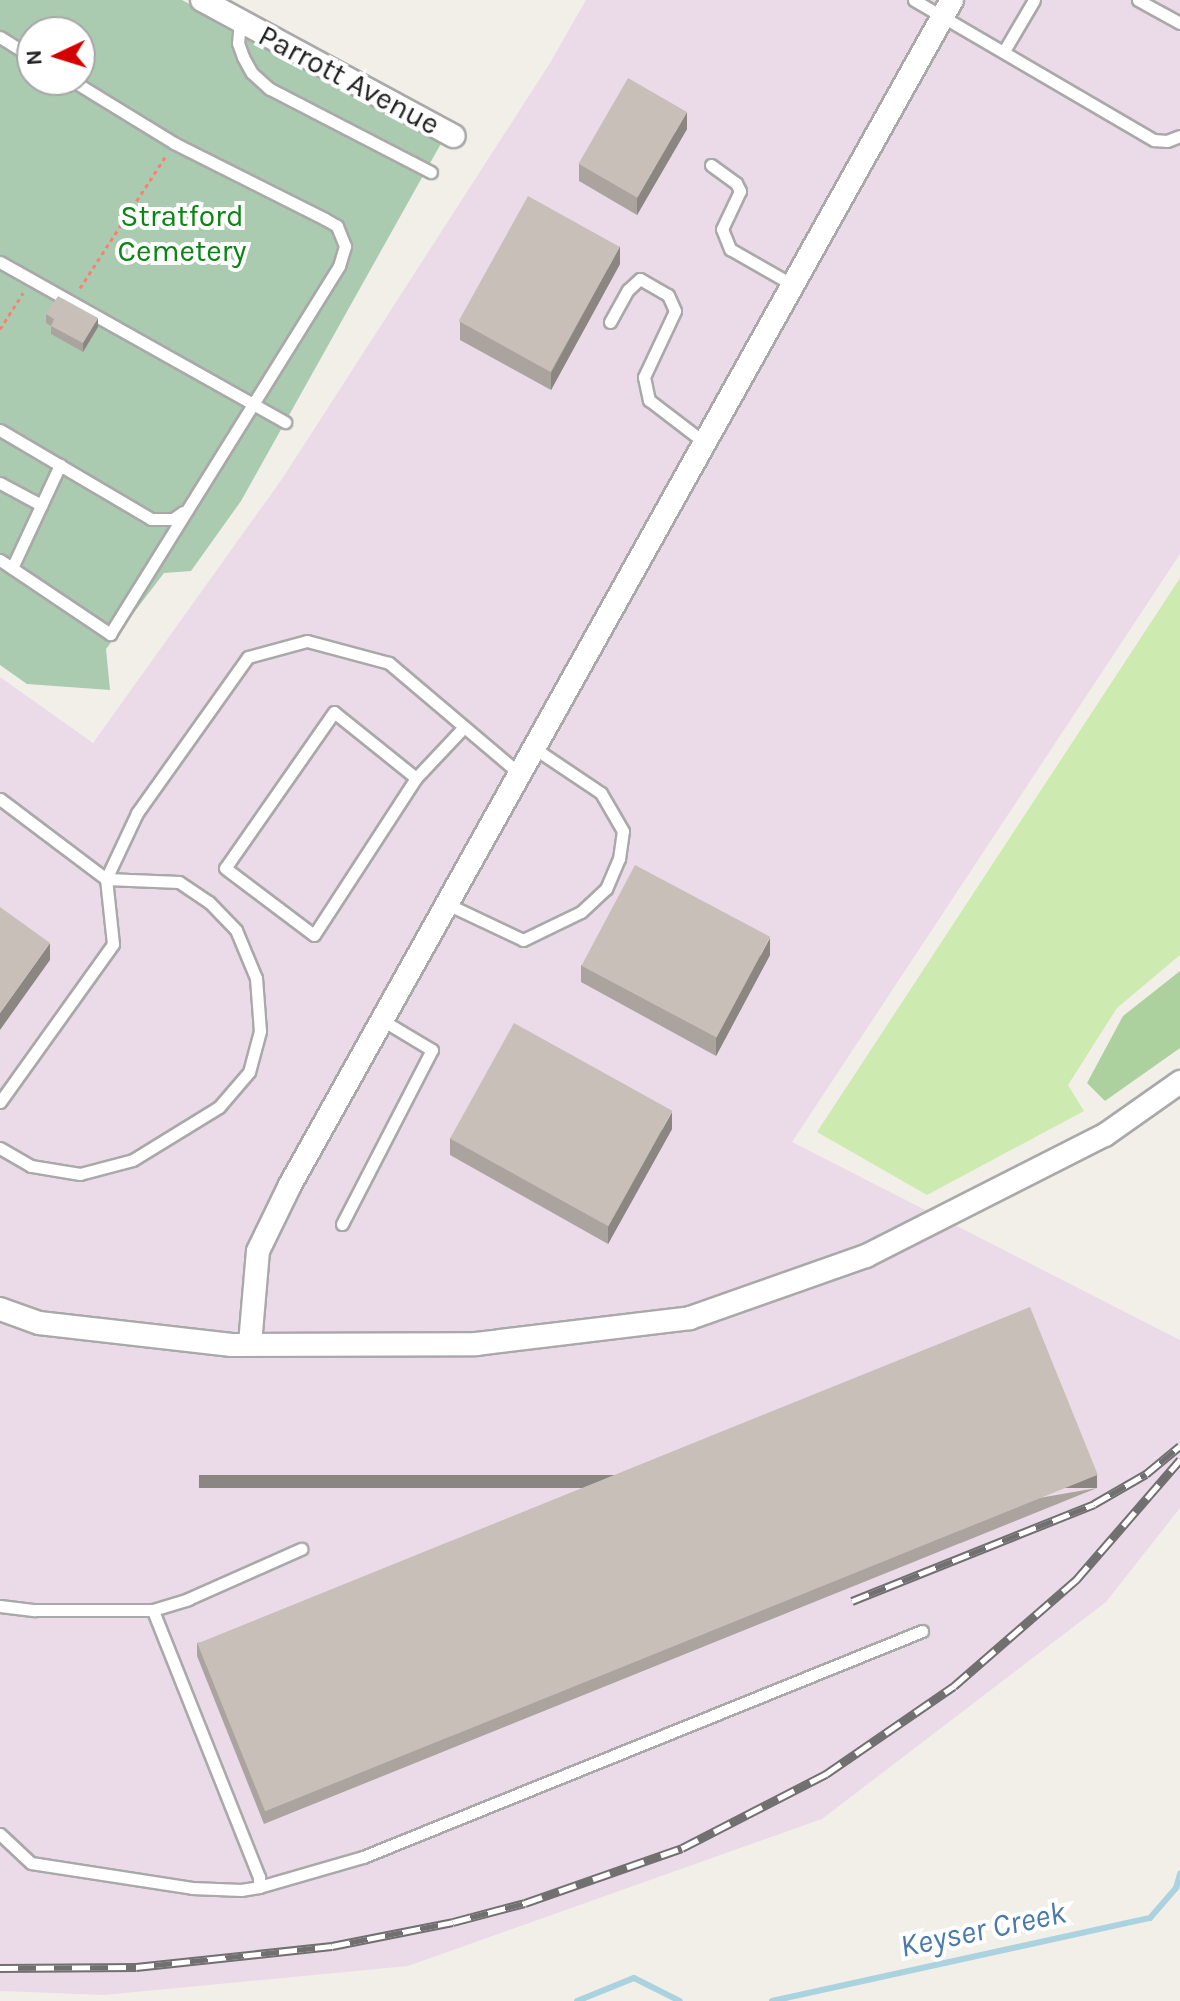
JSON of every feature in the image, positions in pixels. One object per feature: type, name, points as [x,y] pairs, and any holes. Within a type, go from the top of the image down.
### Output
[{"type":"street","name":"Parrott Avenue","points":[[202,0],[454,136]]},
{"type":"street","points":[[250,1344],[258,1251],[290,1185],[947,8]]},
{"type":"street","points":[[0,1309],[39,1323],[250,1344],[476,1344],[690,1318],[866,1256],[1105,1135],[1180,1082]]},
{"type":"lane","points":[[914,0],[947,8],[1004,51],[1154,140],[1167,141],[1180,136]]},
{"type":"lane","points":[[1004,51],[1034,0]]},
{"type":"lane","points":[[1138,0],[1180,23]]},
{"type":"lane","points":[[240,21],[238,43],[243,57],[252,73],[270,89],[431,172]]},
{"type":"lane","points":[[0,560],[110,634],[339,266],[345,246],[337,226],[174,143],[96,95]]},
{"type":"lane","points":[[711,165],[736,183],[740,191],[722,229],[730,249],[793,285]]},
{"type":"lane","points":[[0,262],[285,422]]},
{"type":"lane","points":[[610,322],[628,290],[640,279],[668,295],[675,311],[644,377],[649,400],[705,443]]},
{"type":"lane","points":[[0,430],[151,519],[173,519],[187,509]]},
{"type":"lane","points":[[12,568],[60,465]]},
{"type":"lane","points":[[0,483],[41,505]]},
{"type":"lane","points":[[0,1102],[113,944],[106,879],[137,813],[248,657],[307,641],[389,663],[520,774]]},
{"type":"lane","points":[[416,778],[334,712],[225,868],[314,935],[416,778],[464,727]]},
{"type":"lane","points":[[447,904],[523,940],[581,912],[606,889],[619,859],[623,831],[601,793],[534,748]]},
{"type":"lane","points":[[0,799],[106,879],[179,882],[209,902],[236,930],[256,978],[260,1031],[249,1072],[219,1107],[133,1160],[80,1174],[31,1166],[0,1148]]},
{"type":"lane","points":[[342,1224],[432,1050],[382,1020]]},
{"type":"lane","points":[[0,1606],[35,1610],[153,1610],[188,1599],[301,1549]]},
{"type":"lane","points":[[153,1610],[259,1877],[259,1887]]},
{"type":"lane","points":[[0,1834],[31,1863],[192,1888],[241,1890],[259,1887],[363,1857],[922,1631]]},
{"type":"path","points":[[71,302],[174,143]]},
{"type":"path","points":[[0,329],[32,280]]},
{"type":"shaded area","points":[[586,0],[1180,0],[1180,554],[792,1142],[1180,1340],[1180,1508],[1106,1602],[822,1819],[408,1966],[104,1995],[0,1991],[0,677],[93,743],[282,479],[550,63]]},
{"type":"green space","name":"Stratford Cemetery","points":[[0,0],[182,0],[443,140],[241,501],[191,571],[164,573],[106,649],[110,690],[27,684],[0,665]]},
{"type":"green space","points":[[1180,578],[1180,955],[1117,1008],[1068,1085],[1084,1111],[927,1195],[817,1132]]},
{"type":"green space","points":[[1180,971],[1180,1048],[1105,1101],[1087,1083],[1123,1016]]},
{"type":"building","points":[[628,78],[687,112],[637,198],[578,164]]},
{"type":"building","points":[[528,196],[620,247],[551,372],[459,321]]},
{"type":"building","points":[[58,296],[98,318],[83,343],[51,326],[54,319],[46,314]]},
{"type":"building","points":[[635,865],[770,937],[717,1037],[581,966]]},
{"type":"building","points":[[0,907],[50,943],[0,1013]]},
{"type":"building","points":[[514,1023],[672,1111],[608,1226],[450,1138]]},
{"type":"building","points":[[1030,1307],[1098,1475],[265,1811],[197,1643]]},
{"type":"waterway","name":"Keyser Creek","points":[[772,2001],[1150,1918],[1176,1888],[1180,1874]]},
{"type":"waterway","name":"Keyser Creek","points":[[577,2001],[634,1978],[680,2001]]},
{"type":"railway","points":[[852,1601],[1094,1504],[1146,1474],[1180,1446]]},
{"type":"railway","points":[[0,1968],[136,1967],[332,1946],[453,1922],[525,1903],[682,1848],[826,1774],[954,1686],[1076,1580],[1180,1460]]}]
